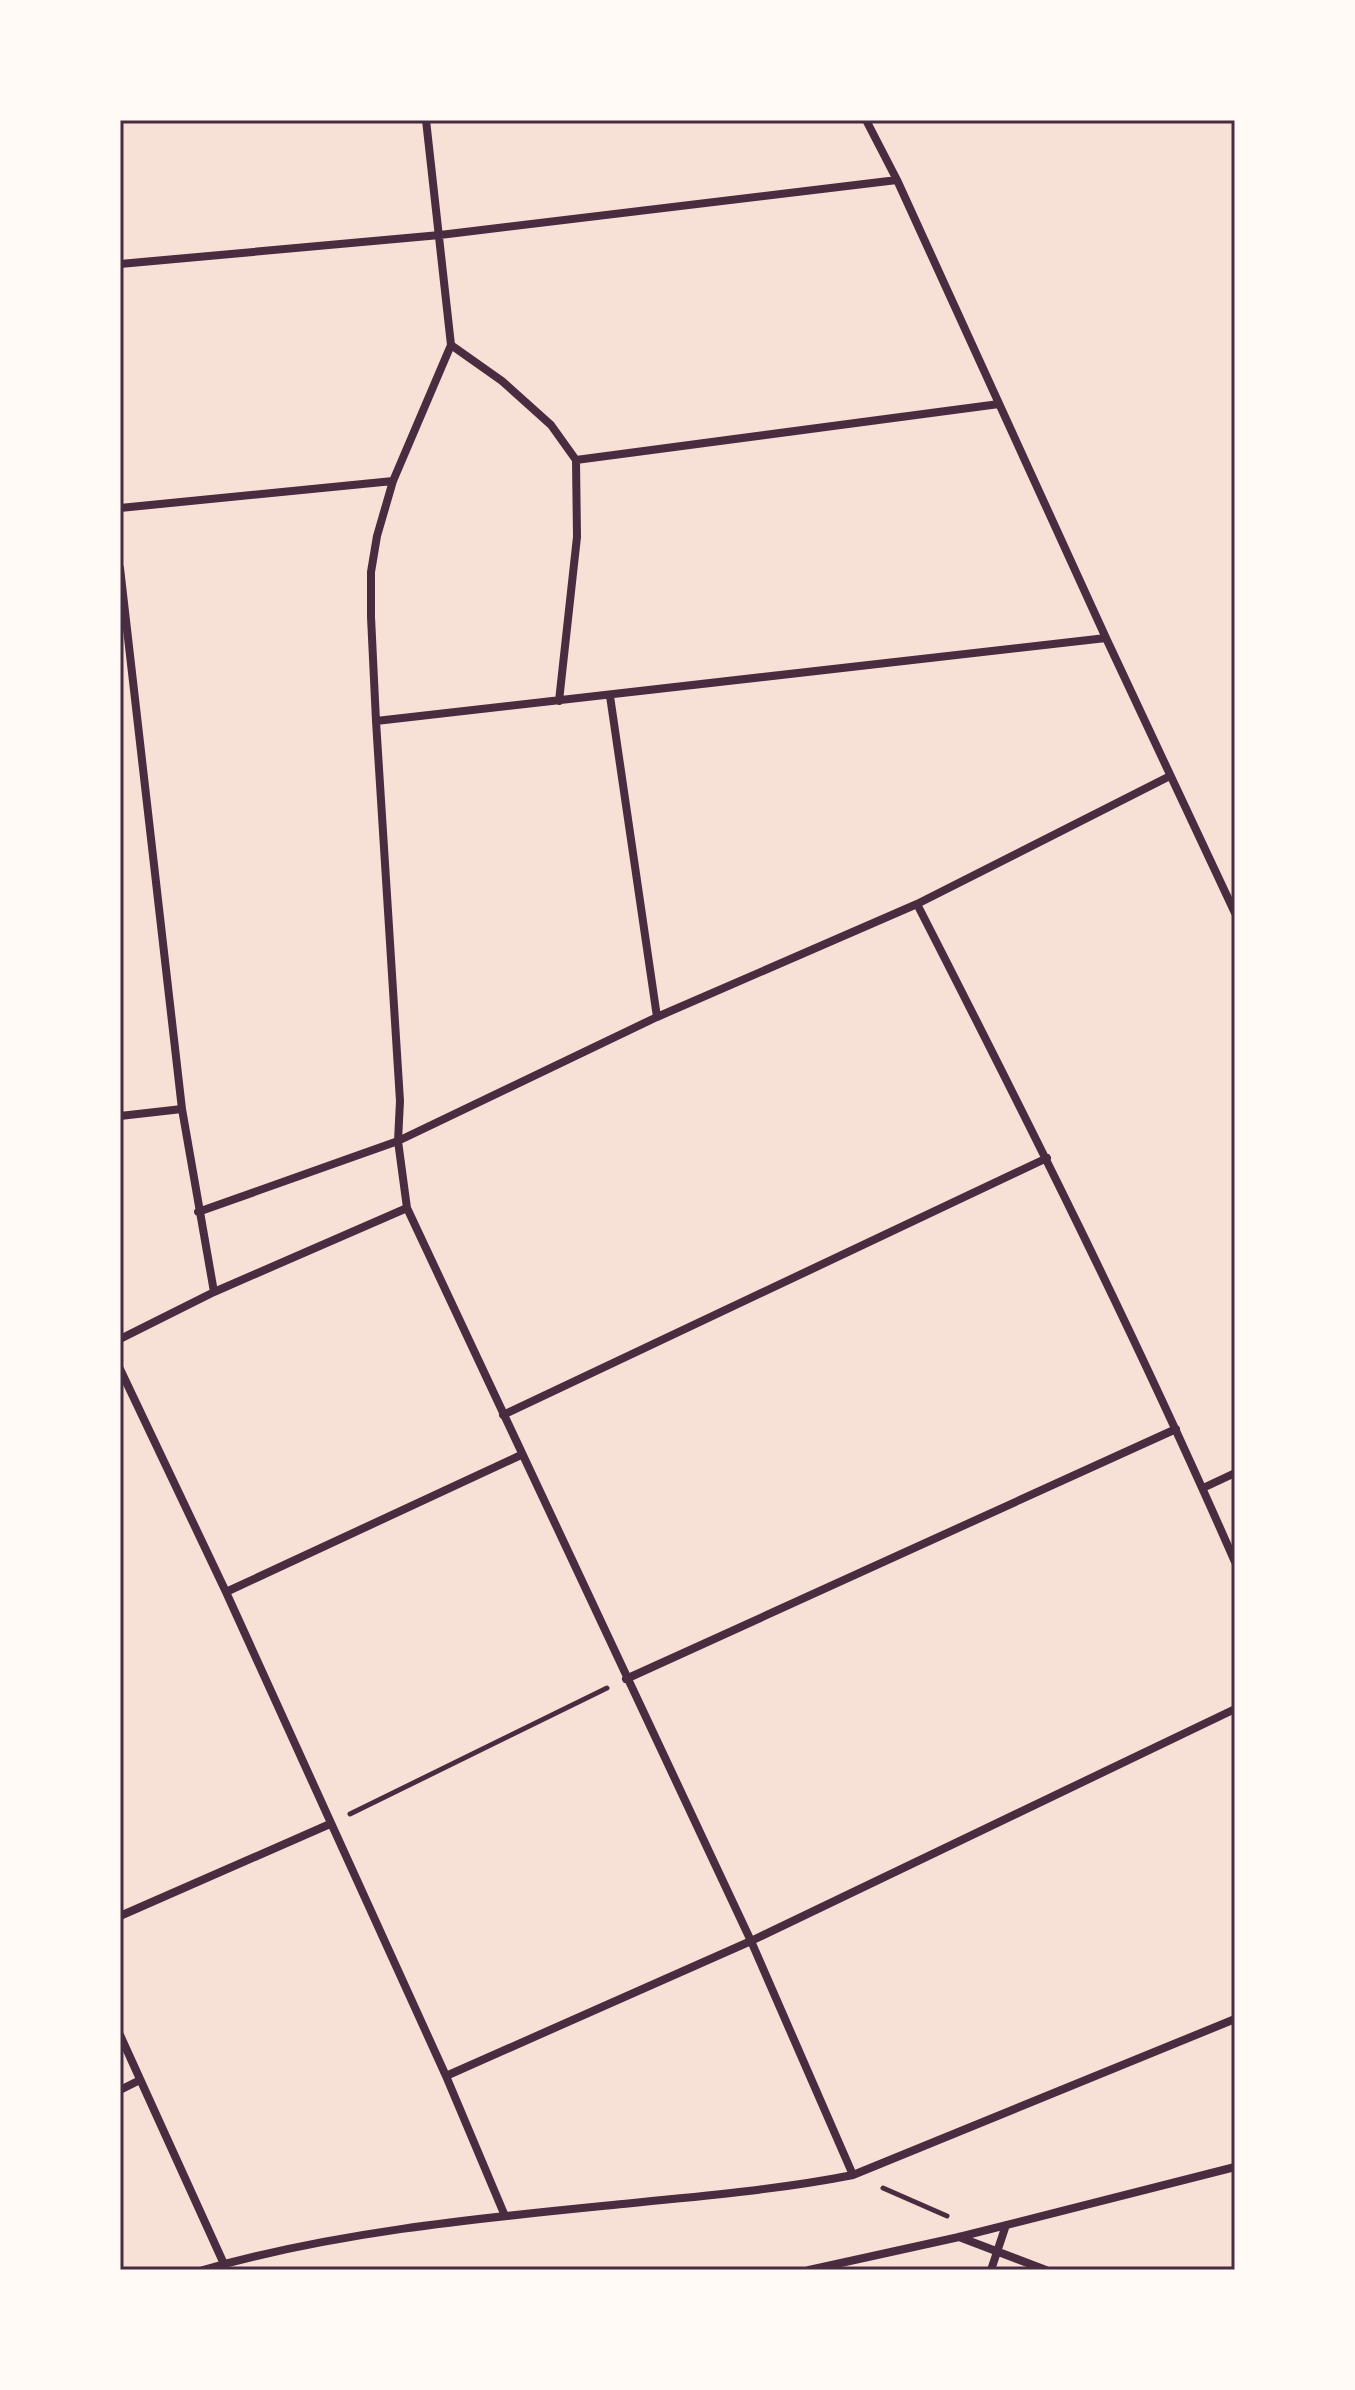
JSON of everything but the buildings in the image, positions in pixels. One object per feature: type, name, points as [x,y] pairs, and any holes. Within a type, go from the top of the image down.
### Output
[{"type":"street","points":[[426,120],[451,345],[393,481],[377,536],[371,572],[376,721],[400,1101],[398,1141],[407,1208],[751,1941],[853,2175]]},
{"type":"street","points":[[866,120],[897,180],[1235,913]]},
{"type":"street","points":[[120,264],[440,235],[897,180]]},
{"type":"street","points":[[451,345],[502,381],[551,425],[576,460],[577,537],[559,701]]},
{"type":"street","points":[[576,460],[999,404]]},
{"type":"street","points":[[120,508],[393,481]]},
{"type":"street","points":[[120,568],[182,1109],[214,1292]]},
{"type":"street","points":[[376,721],[1106,638]]},
{"type":"street","points":[[610,696],[657,1017]]},
{"type":"street","points":[[198,1212],[398,1141],[657,1017],[917,904],[1170,776]]},
{"type":"street","points":[[917,904],[1047,1158],[1176,1429],[1235,1562]]},
{"type":"street","points":[[120,1116],[182,1109]]},
{"type":"street","points":[[503,1415],[1047,1158]]},
{"type":"street","points":[[120,1339],[214,1292],[407,1208]]},
{"type":"street","points":[[120,1369],[226,1592],[446,2076],[505,2216]]},
{"type":"street","points":[[626,1679],[1176,1429]]},
{"type":"street","points":[[226,1592],[521,1455]]},
{"type":"street","points":[[1203,1488],[1235,1473]]},
{"type":"street","points":[[446,2076],[751,1941],[1235,1709]]},
{"type":"street","points":[[120,1916],[330,1824]]},
{"type":"street","points":[[203,2270],[354,2235],[791,2187],[853,2175],[1235,2019]]},
{"type":"street","points":[[120,2035],[224,2264]]},
{"type":"street","points":[[120,2090],[140,2080]]},
{"type":"street","points":[[809,2270],[959,2237],[1235,2167]]},
{"type":"street","points":[[991,2270],[1006,2225]]},
{"type":"street","points":[[959,2237],[1046,2270]]},
{"type":"path","points":[[330,1824],[626,1679]]},
{"type":"path","points":[[853,2175],[983,2231]]}]
